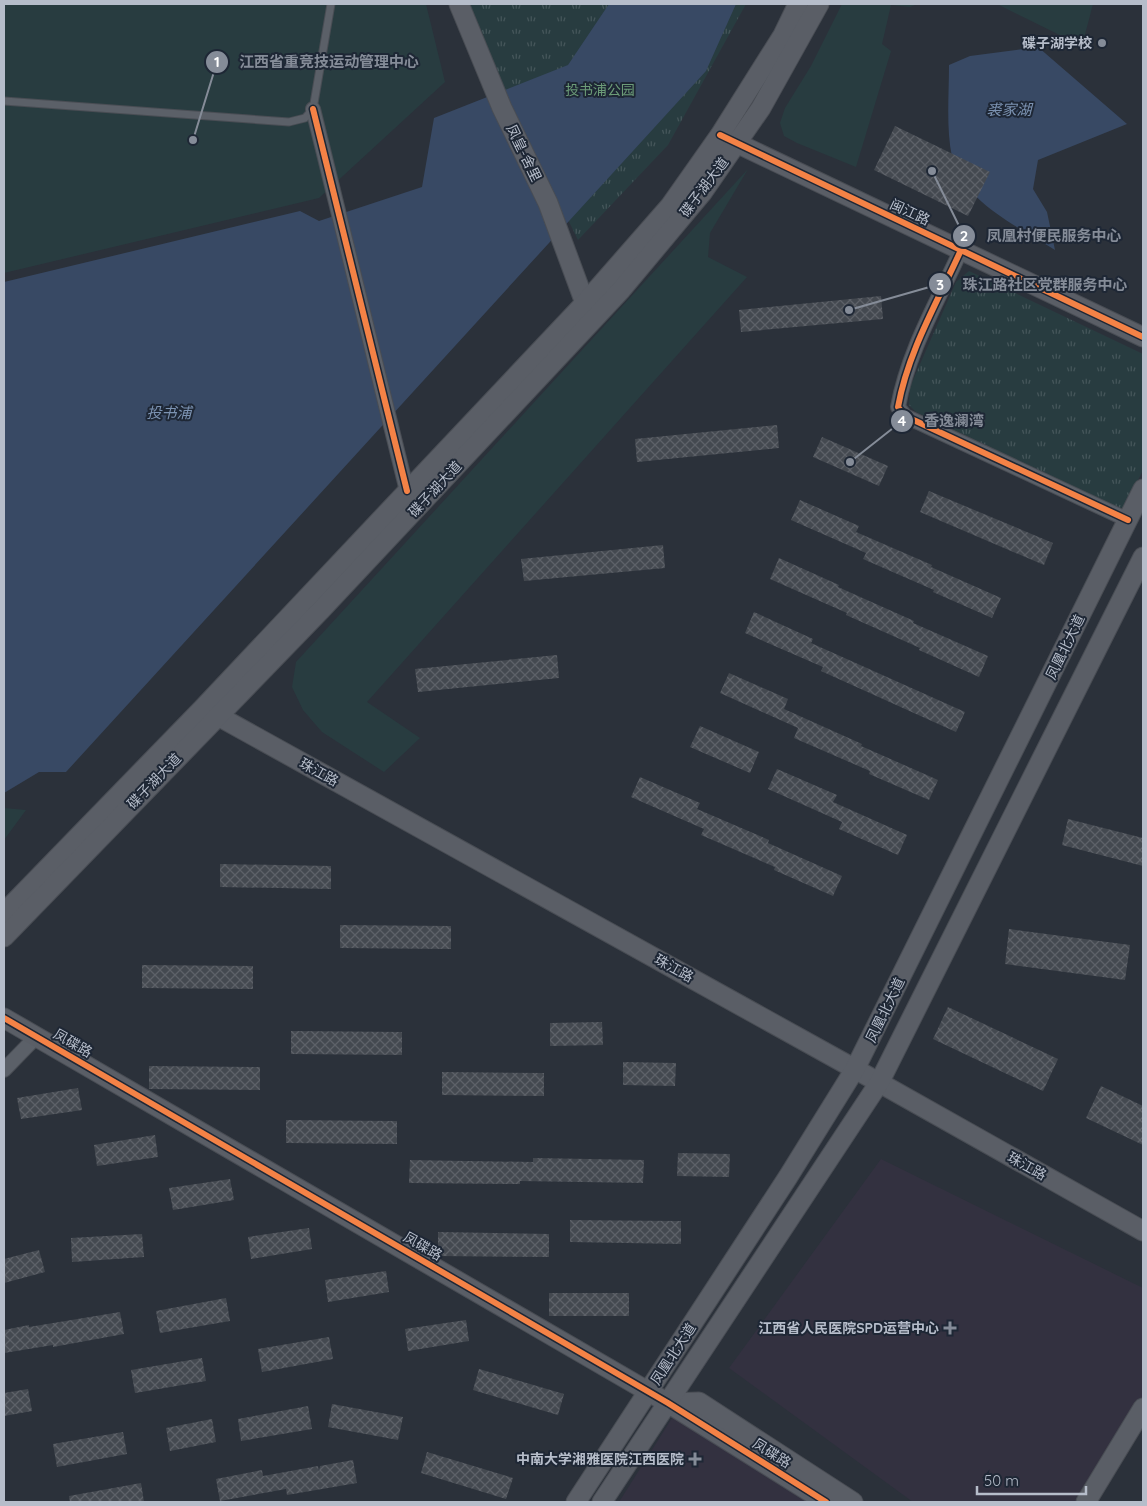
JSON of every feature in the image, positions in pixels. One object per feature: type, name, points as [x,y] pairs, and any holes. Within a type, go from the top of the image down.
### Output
[{"type":"main road","name":"凤皇-舍里","points":[[459,4],[502,108],[548,203],[585,303]]},
{"type":"main road","name":"碟子湖大道","points":[[4,913],[210,712],[321,610],[621,290],[702,193],[798,4]]},
{"type":"main road","name":"碟子湖大道","points":[[4,937],[210,712],[407,491],[585,303],[728,139],[761,108],[818,4]]},
{"type":"main road","name":"闽江路","points":[[728,139],[1143,337]]},
{"type":"main road","name":"凤凰北大道","points":[[576,1502],[788,1178],[855,1069],[1143,488]]},
{"type":"main road","name":"凤凰北大道","points":[[602,1502],[879,1083],[1143,557]]},
{"type":"main road","name":"珠江路","points":[[210,712],[855,1069],[1143,1231]]},
{"type":"main road","name":"凤碟路","points":[[4,1018],[668,1402],[826,1502]]},
{"type":"main road","name":"凤碟路","points":[[668,1402],[699,1402],[853,1502]]},
{"type":"main road","points":[[1086,1502],[1143,1408]]},
{"type":"main road","points":[[1097,1502],[1143,1426]]},
{"type":"street","points":[[313,110],[407,491]]},
{"type":"street","points":[[961,250],[911,358],[898,406],[905,416],[1128,520]]},
{"type":"street","points":[[4,1070],[36,1036]]},
{"type":"lane","points":[[4,100],[289,122],[305,118],[313,110],[331,4]]},
{"type":"shaded area","name":"江西省人民医院SPD运营中心","points":[[881,1159],[1143,1288],[1143,1396],[1078,1502],[913,1502],[729,1368]]},
{"type":"shaded area","name":"中南大学湘雅医院江西医院","points":[[674,1415],[814,1502],[619,1502]]},
{"type":"green space","points":[[4,4],[426,4],[445,82],[319,198],[4,273]]},
{"type":"green space","name":"投书浦公园","points":[[469,4],[746,4],[668,145],[578,240],[496,73]]},
{"type":"green space","points":[[842,4],[918,4],[910,7],[891,5],[882,44],[891,51],[856,167],[784,136],[780,123],[785,108],[811,66]]},
{"type":"green space","points":[[997,4],[1093,4],[1082,46]]},
{"type":"green space","points":[[748,169],[710,233],[708,257],[747,277],[367,702],[420,738],[384,772],[322,732],[303,710],[292,687],[296,662]]},
{"type":"green space","points":[[969,271],[1143,354],[1143,470],[1123,510],[916,412],[909,405],[910,387],[956,282]]},
{"type":"green space","points":[[4,808],[26,810],[4,840]]},
{"type":"water","name":"投书浦","points":[[609,4],[736,4],[706,71],[66,772],[39,772],[4,793],[4,282],[300,211],[319,221],[422,187],[434,118],[568,65]]},
{"type":"water","name":"裘家湖","points":[[1038,47],[1127,124],[1038,160],[1033,189],[1047,212],[1055,250],[994,212],[967,187],[958,173],[952,157],[949,135],[949,65],[970,56]]},
{"type":"building","points":[[895,126],[990,172],[968,216],[874,170]]},
{"type":"building","points":[[881,296],[883,319],[741,332],[739,310]]},
{"type":"building","points":[[777,425],[779,448],[637,462],[635,439]]},
{"type":"building","points":[[822,437],[888,466],[879,486],[813,457]]},
{"type":"building","points":[[929,491],[1053,543],[1044,565],[920,512]]},
{"type":"building","points":[[800,500],[859,526],[856,532],[1001,598],[992,618],[863,559],[866,553],[791,520]]},
{"type":"building","points":[[663,545],[665,568],[524,581],[521,559]]},
{"type":"building","points":[[779,558],[914,621],[913,623],[988,656],[979,677],[846,615],[847,613],[770,579]]},
{"type":"building","points":[[754,612],[813,639],[811,643],[965,712],[956,732],[821,671],[823,667],[745,633]]},
{"type":"building","points":[[557,655],[559,678],[418,692],[415,669]]},
{"type":"building","points":[[729,673],[788,699],[784,709],[938,780],[929,800],[869,774],[870,771],[794,738],[798,728],[720,693]]},
{"type":"building","points":[[700,726],[759,752],[750,773],[690,747]]},
{"type":"building","points":[[777,769],[837,795],[833,802],[907,835],[898,855],[839,829],[842,822],[768,789]]},
{"type":"building","points":[[640,777],[700,803],[697,809],[769,840],[768,843],[842,876],[833,896],[774,870],[775,867],[701,835],[704,829],[631,797]]},
{"type":"building","points":[[1068,819],[1143,838],[1143,866],[1062,845]]},
{"type":"building","points":[[220,864],[331,866],[331,889],[220,887]]},
{"type":"building","points":[[340,925],[451,926],[451,949],[340,948]]},
{"type":"building","points":[[1009,929],[1130,945],[1125,980],[1005,964]]},
{"type":"building","points":[[142,965],[253,966],[253,989],[142,988]]},
{"type":"building","points":[[948,1007],[1058,1059],[1043,1091],[933,1039]]},
{"type":"building","points":[[602,1022],[603,1045],[550,1046],[550,1023]]},
{"type":"building","points":[[291,1031],[402,1032],[402,1055],[291,1054]]},
{"type":"building","points":[[623,1062],[676,1063],[675,1086],[623,1085]]},
{"type":"building","points":[[149,1066],[260,1067],[260,1090],[149,1089]]},
{"type":"building","points":[[442,1072],[544,1073],[544,1096],[442,1095]]},
{"type":"building","points":[[1101,1086],[1143,1106],[1143,1145],[1086,1118]]},
{"type":"building","points":[[78,1088],[82,1110],[21,1119],[17,1098]]},
{"type":"building","points":[[286,1120],[397,1121],[397,1144],[286,1143]]},
{"type":"building","points":[[155,1135],[158,1157],[97,1166],[94,1145]]},
{"type":"building","points":[[678,1153],[730,1154],[729,1177],[677,1176]]},
{"type":"building","points":[[533,1158],[644,1160],[643,1183],[520,1181],[520,1184],[409,1183],[410,1160],[533,1162]]},
{"type":"building","points":[[230,1179],[234,1200],[173,1210],[169,1188]]},
{"type":"building","points":[[570,1220],[681,1221],[681,1244],[570,1242]]},
{"type":"building","points":[[309,1228],[312,1249],[251,1259],[248,1237]]},
{"type":"building","points":[[438,1232],[549,1234],[549,1257],[438,1256]]},
{"type":"building","points":[[142,1234],[144,1257],[72,1262],[71,1238]]},
{"type":"building","points":[[39,1250],[45,1272],[4,1283],[4,1259]]},
{"type":"building","points":[[386,1271],[389,1292],[328,1302],[325,1280]]},
{"type":"building","points":[[549,1293],[629,1293],[629,1316],[549,1316]]},
{"type":"building","points":[[226,1298],[230,1321],[160,1333],[156,1311]]},
{"type":"building","points":[[120,1312],[124,1334],[53,1347],[53,1345],[4,1353],[4,1330]]},
{"type":"building","points":[[466,1320],[469,1341],[408,1351],[405,1329]]},
{"type":"building","points":[[329,1337],[333,1359],[262,1372],[258,1349]]},
{"type":"building","points":[[202,1358],[206,1381],[135,1393],[131,1370]]},
{"type":"building","points":[[479,1369],[564,1394],[558,1415],[473,1390]]},
{"type":"building","points":[[28,1389],[32,1411],[4,1416],[4,1393]]},
{"type":"building","points":[[332,1404],[403,1417],[398,1440],[328,1427]]},
{"type":"building","points":[[308,1406],[312,1429],[241,1441],[238,1419]]},
{"type":"building","points":[[212,1419],[216,1442],[170,1451],[166,1428]]},
{"type":"building","points":[[123,1432],[127,1454],[57,1467],[53,1444]]},
{"type":"building","points":[[427,1452],[513,1478],[506,1499],[421,1473]]},
{"type":"building","points":[[353,1460],[357,1483],[287,1495],[286,1489],[220,1501],[216,1479],[262,1470],[263,1476],[318,1466],[319,1472],[320,1466]]},
{"type":"building","points":[[141,1483],[144,1502],[70,1502],[69,1496]]},
{"type":"cycle path","points":[[313,109],[407,491]]},
{"type":"cycle path","points":[[720,135],[1143,337]]},
{"type":"cycle path","points":[[961,250],[916,346],[898,407],[905,416],[1128,520]]},
{"type":"cycle path","points":[[4,1018],[668,1403],[826,1502]]},
{"type":"place","name":"碟子湖学校","points":[[1102,43]]},
{"type":"place","name":"江西省重竞技运动管理中心","points":[[193,140]]},
{"type":"place","name":"凤凰村便民服务中心","points":[[932,171]]},
{"type":"place","name":"珠江路社区党群服务中心","points":[[849,310]]},
{"type":"place","name":"香逸澜湾","points":[[850,462]]},
{"type":"place","name":"江西省人民医院SPD运营中心","points":[[950,1328]]},
{"type":"place","name":"中南大学湘雅医院江西医院","points":[[695,1459]]}]
